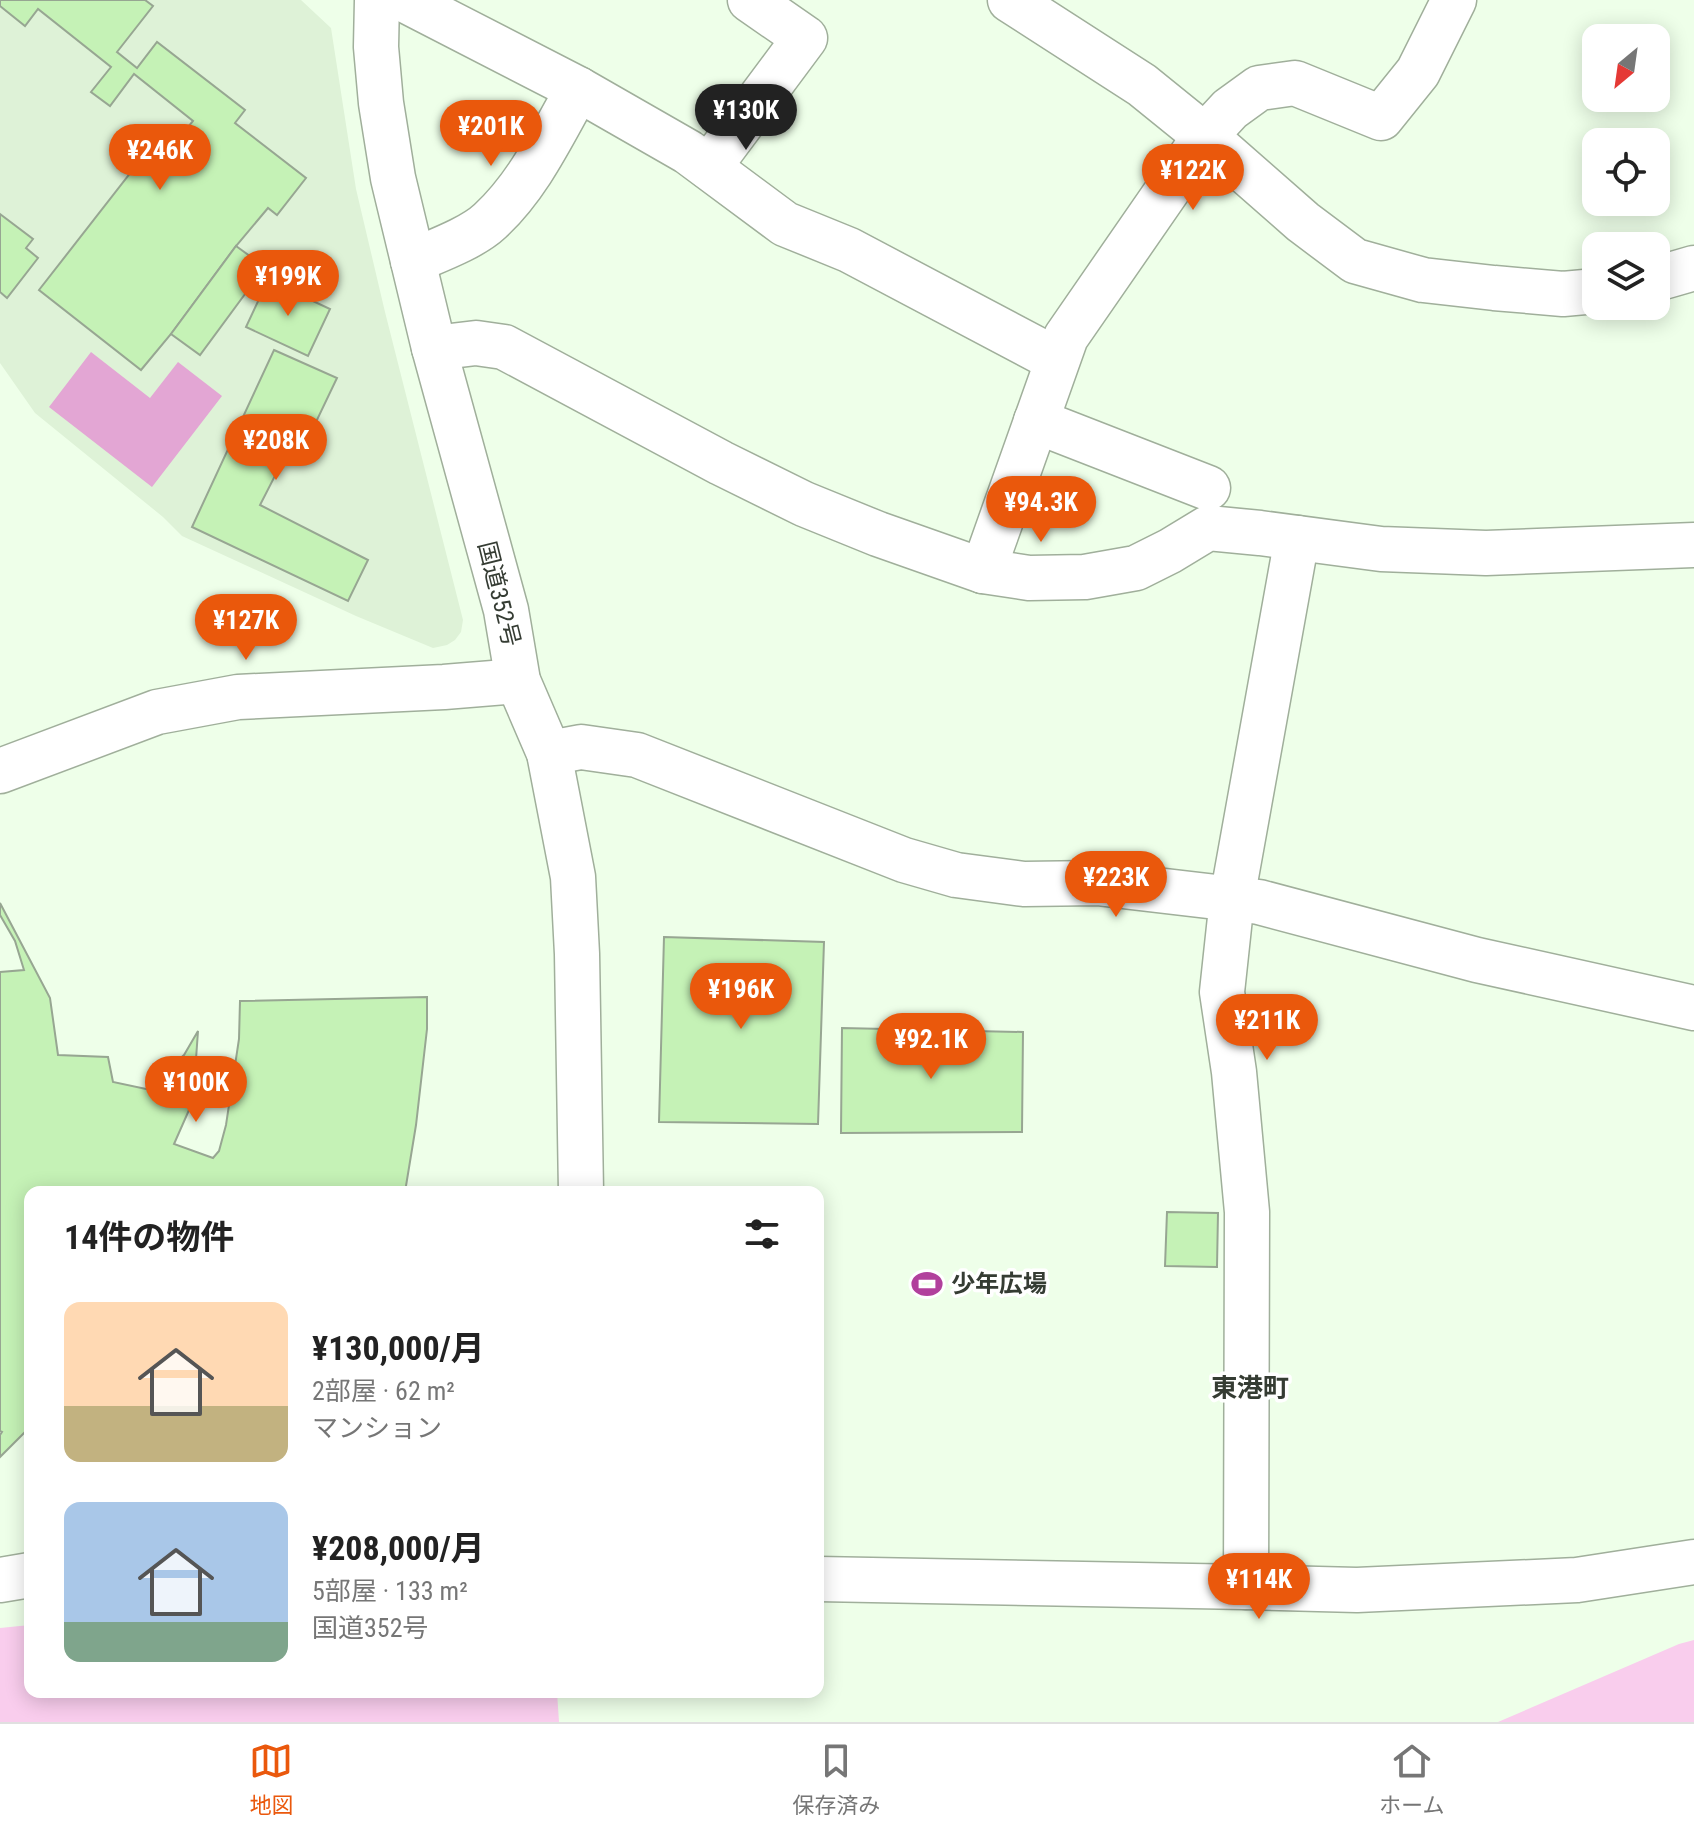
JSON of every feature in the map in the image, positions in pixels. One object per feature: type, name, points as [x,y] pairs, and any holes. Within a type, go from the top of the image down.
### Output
[{"type":"main road","name":"国道352号","points":[[377,0],[376,47],[381,103],[393,178],[434,348],[506,610],[518,681],[549,753],[573,877],[581,1186]]},
{"type":"main road","points":[[405,0],[578,89],[688,152],[785,224],[849,250],[1057,360]]},
{"type":"main road","points":[[709,167],[805,38],[750,0]]},
{"type":"main road","points":[[1010,0],[1142,85],[1303,222],[1355,261],[1423,280],[1563,294],[1582,292]]},
{"type":"main road","points":[[983,571],[1066,337],[1205,136],[1230,109],[1259,88],[1295,83],[1381,118],[1418,72],[1454,0]]},
{"type":"main road","points":[[413,261],[449,246],[488,223],[530,176],[578,89]]},
{"type":"main road","points":[[1670,275],[1694,268]]},
{"type":"main road","points":[[434,348],[476,343],[504,347],[804,504],[983,571],[1029,578],[1085,577],[1136,568],[1208,528],[1381,549],[1486,553],[1694,545]]},
{"type":"main road","points":[[1036,421],[1208,488]]},
{"type":"main road","points":[[1246,1587],[1247,1212],[1234,1072],[1222,992],[1232,899],[1297,538]]},
{"type":"main road","points":[[0,771],[157,712],[238,697],[518,681]]},
{"type":"main road","points":[[549,753],[581,747],[637,755],[904,860],[956,875],[1024,884],[1097,883],[1259,902],[1477,960],[1694,1008]]},
{"type":"main road","points":[[824,1579],[1357,1590],[1577,1580],[1694,1562]]},
{"type":"main road","points":[[0,1580],[24,1576]]},
{"type":"shaded area","points":[[0,0],[301,0],[331,28],[356,189],[463,620],[461,632],[455,640],[433,648],[182,536],[35,413],[0,363]]},
{"type":"shaded area","points":[[91,352],[150,398],[178,362],[222,396],[152,487],[49,407]]},
{"type":"shaded area","points":[[24,1626],[24,1698],[557,1698],[559,1722],[0,1722],[0,1628]]},
{"type":"shaded area","points":[[1694,1640],[1694,1722],[1498,1722],[1679,1644]]},
{"type":"building","points":[[0,0],[145,0],[153,6],[117,52],[137,68],[157,42],[245,110],[235,123],[306,178],[277,215],[268,208],[141,370],[39,290],[167,126],[180,137],[193,121],[134,74],[110,106],[91,92],[111,67],[38,9],[25,26],[0,6]]},
{"type":"building","points":[[0,214],[33,239],[26,248],[38,258],[7,298],[0,292]]},
{"type":"building","points":[[236,246],[265,267],[200,355],[171,334]]},
{"type":"building","points":[[268,280],[330,309],[308,356],[246,327]]},
{"type":"building","points":[[274,350],[337,378],[316,422],[303,421],[260,505],[368,560],[348,601],[192,527]]},
{"type":"building","points":[[0,903],[50,998],[58,1055],[108,1057],[113,1082],[165,1093],[167,1070],[184,1055],[198,1031],[193,1101],[174,1144],[213,1158],[219,1151],[226,1125],[239,1039],[240,1001],[427,997],[427,1029],[406,1186],[24,1186],[24,1433],[0,1457],[0,972],[24,970],[15,941],[0,915]]},
{"type":"building","points":[[664,937],[824,942],[818,1124],[659,1122]]},
{"type":"building","points":[[842,1028],[1023,1032],[1022,1132],[841,1133]]},
{"type":"building","points":[[1167,1212],[1218,1213],[1217,1267],[1165,1266]]},
{"type":"place","name":"少年広場","points":[[927,1284]]},
{"type":"district","name":"東港町","points":[[1250,1388]]}]
